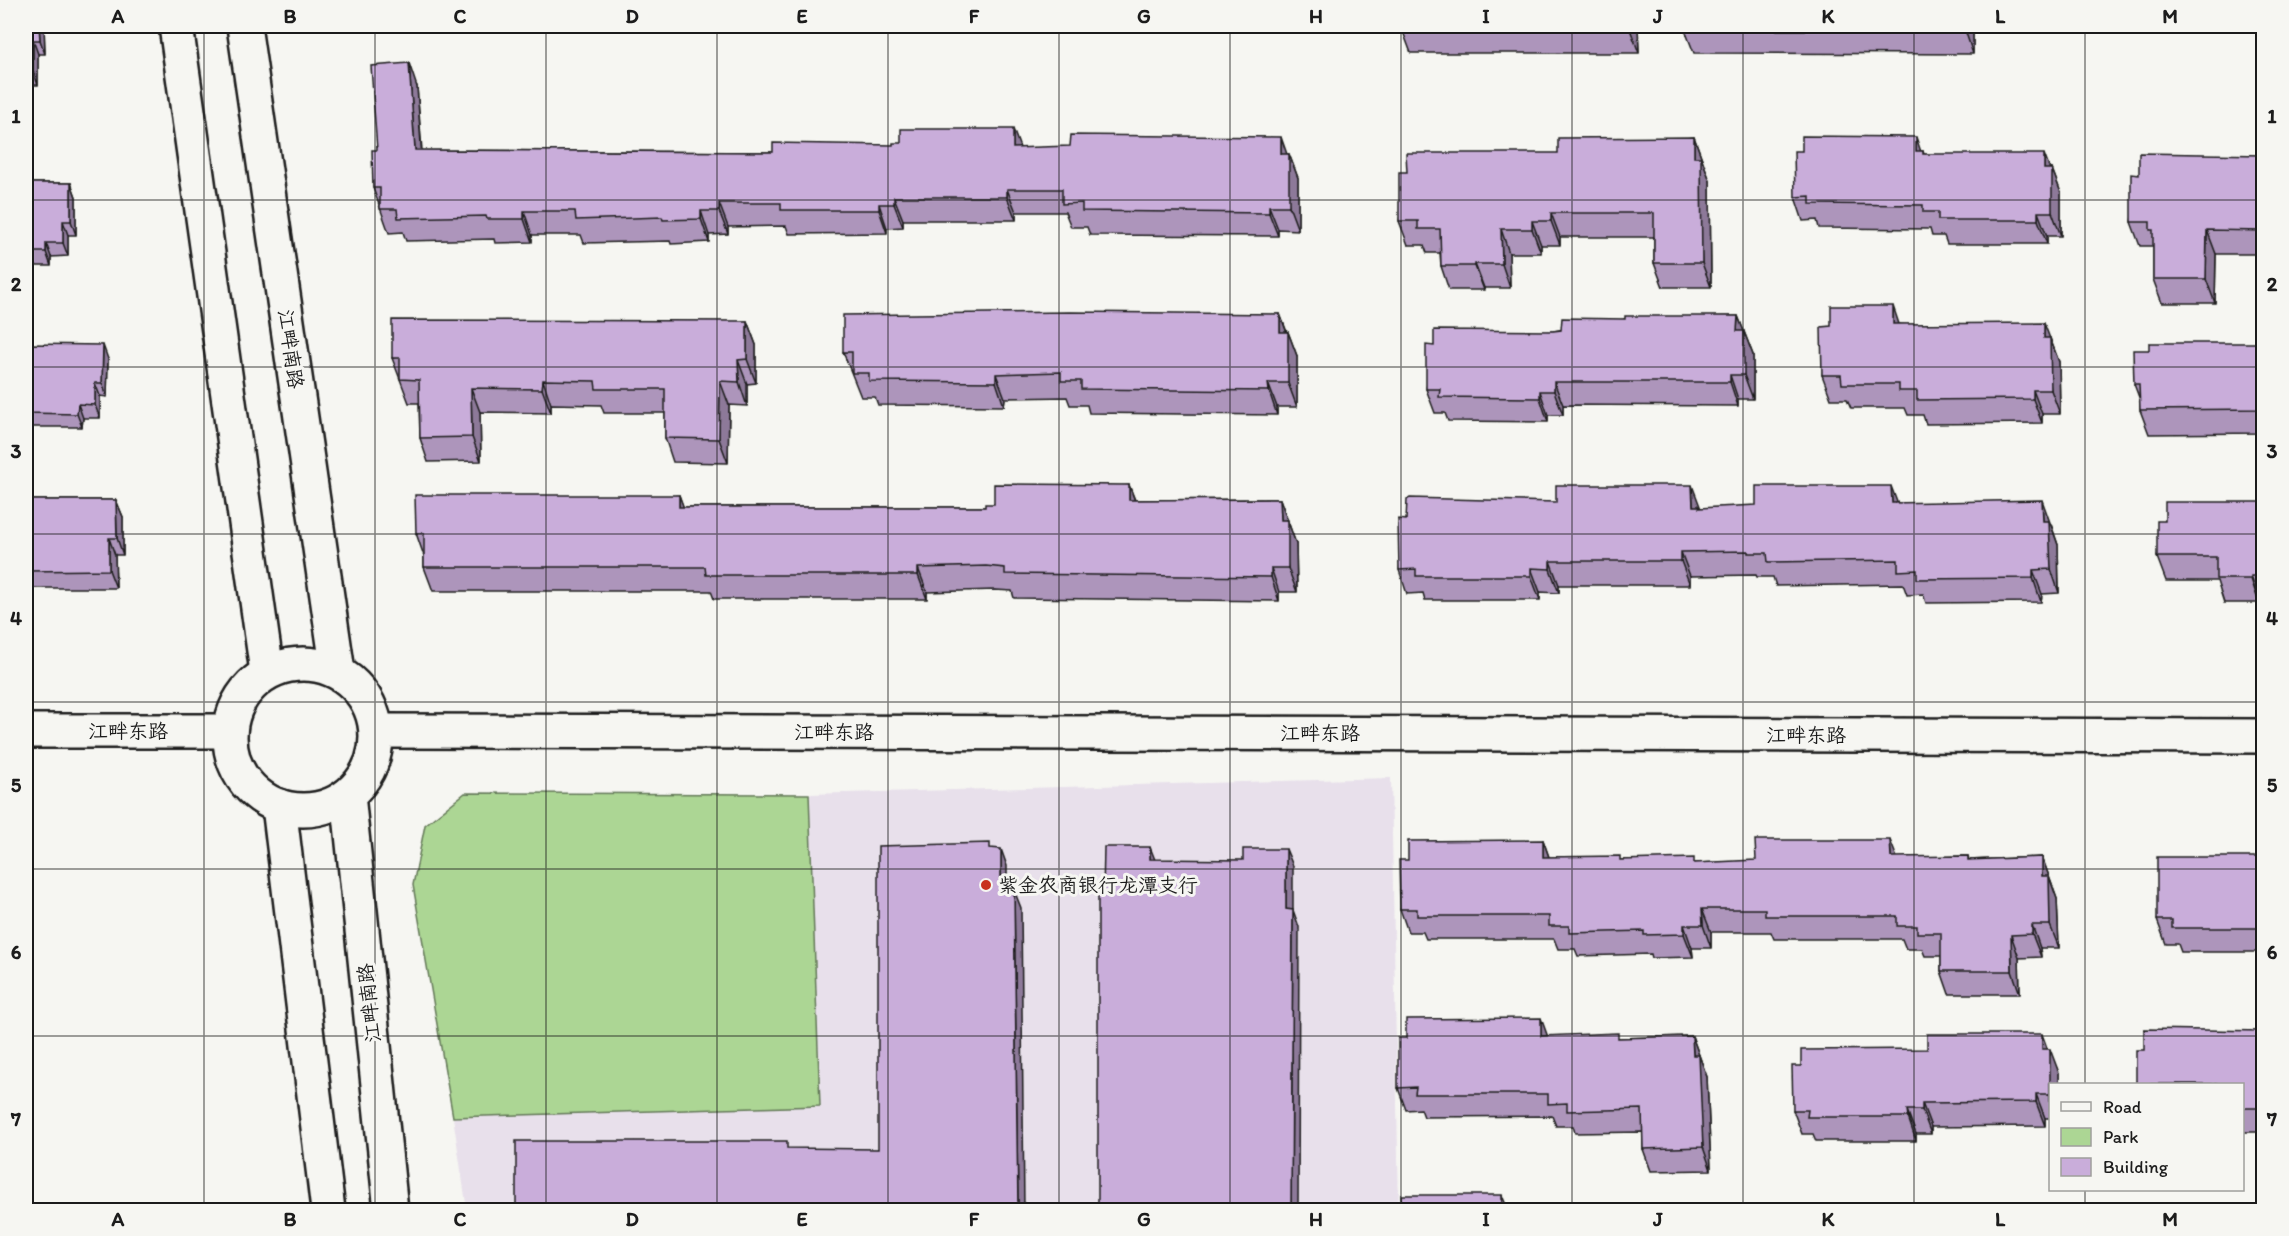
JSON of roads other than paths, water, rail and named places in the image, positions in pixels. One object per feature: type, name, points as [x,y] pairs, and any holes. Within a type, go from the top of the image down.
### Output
[{"type":"street","points":[[176,26],[267,672]]},
{"type":"street","name":"江畔南路","points":[[244,26],[338,672]]},
{"type":"street","points":[[290,664],[314,664],[338,672],[357,686],[370,707],[377,730],[375,755],[365,777],[348,795],[326,807],[303,810],[279,806],[258,794],[242,777],[232,755],[230,731],[235,708],[249,687],[267,672],[290,664]]},
{"type":"street","name":"江畔东路","points":[[377,730],[2264,736]]},
{"type":"street","name":"江畔东路","points":[[26,731],[230,731]]},
{"type":"street","name":"江畔南路","points":[[348,795],[391,1210]]},
{"type":"street","points":[[279,806],[328,1210]]},
{"type":"place","name":"紫金农商银行龙潭支行","points":[[986,885]]}]
